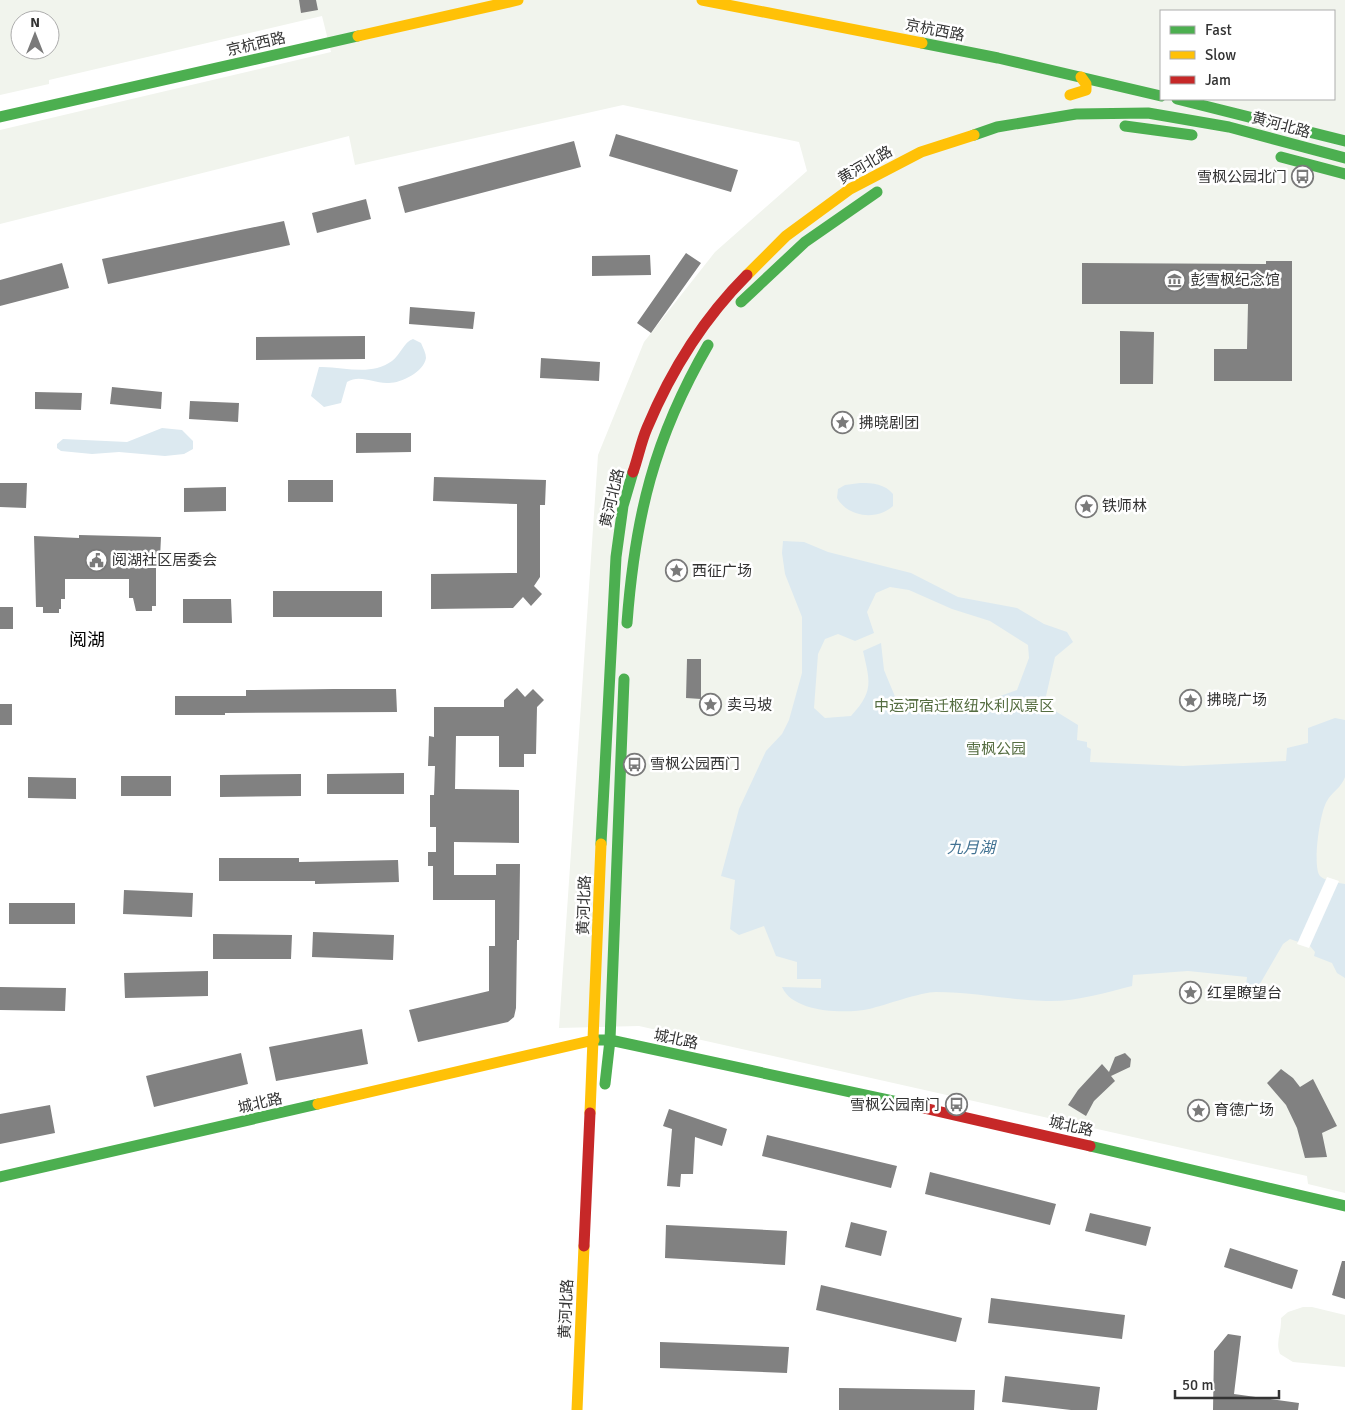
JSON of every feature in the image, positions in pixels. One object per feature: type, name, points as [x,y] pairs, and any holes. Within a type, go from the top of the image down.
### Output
[{"type":"main road","name":"京杭西路","points":[[0,117],[518,0]]},
{"type":"main road","name":"京杭西路","points":[[702,0],[998,58],[1160,96]]},
{"type":"main road","points":[[1070,95],[1086,90],[1086,84],[1081,77]]},
{"type":"main road","points":[[1181,100],[1345,141]]},
{"type":"main road","name":"黄河北路","points":[[577,1410],[607,698],[614,579],[624,503],[651,421],[670,379],[710,315],[759,261],[817,212],[869,179],[922,150],[1016,122],[1090,113],[1158,114],[1238,130],[1345,158]]},
{"type":"main road","points":[[1113,126],[1141,127],[1208,139]]},
{"type":"main road","points":[[1024,134],[1042,132]]},
{"type":"main road","points":[[956,153],[987,143]]},
{"type":"main road","name":"黄河北路","points":[[1272,155],[1345,174]]},
{"type":"main road","name":"黄河北路","points":[[732,312],[760,282],[797,250],[853,206],[888,186]]},
{"type":"main road","name":"黄河北路","points":[[626,633],[635,536],[644,489],[674,409],[697,362],[717,332]]},
{"type":"main road","name":"黄河北路","points":[[604,1095],[610,1040],[624,670]]},
{"type":"main road","name":"城北路","points":[[0,1177],[594,1040],[610,1040],[960,1116],[1345,1206]]},
{"type":"green space","name":"雪枫公园","points":[[0,0],[1345,0],[1345,1193],[1308,1184],[1307,1176],[639,1026],[559,1028],[598,455],[644,342],[715,252],[807,171],[799,142],[623,105],[355,165],[349,136],[0,224],[0,130],[331,52],[322,16],[49,80],[49,84],[0,95]]},
{"type":"green space","points":[[1303,1307],[1312,1307],[1345,1315],[1345,1367],[1293,1362],[1280,1354],[1278,1341],[1281,1318],[1288,1312]]},
{"type":"water","points":[[413,339],[421,343],[426,358],[421,368],[411,376],[389,383],[362,379],[352,380],[347,382],[341,403],[324,407],[311,396],[319,367],[356,370],[375,369],[392,361],[407,343]]},
{"type":"water","points":[[162,428],[182,430],[193,441],[193,449],[184,454],[165,456],[119,452],[92,454],[61,451],[57,448],[57,444],[63,439],[127,442]]},
{"type":"water","points":[[874,484],[886,488],[893,494],[893,506],[879,514],[871,515],[855,513],[848,509],[837,498],[838,489],[845,485]]},
{"type":"water","name":"九月湖","points":[[783,541],[804,542],[828,552],[911,573],[958,597],[1017,608],[1044,624],[1067,632],[1073,642],[1055,657],[1046,696],[1052,709],[1078,725],[1077,740],[1087,742],[1087,747],[1091,749],[1090,762],[1183,766],[1286,761],[1287,748],[1308,743],[1308,728],[1335,718],[1345,720],[1345,777],[1324,807],[1318,839],[1317,862],[1318,871],[1322,878],[1345,884],[1345,978],[1337,973],[1332,963],[1314,956],[1315,952],[1310,946],[1290,939],[1283,944],[1257,989],[1245,996],[1247,977],[1188,971],[1133,975],[1132,986],[1057,1001],[936,992],[913,996],[859,1011],[834,1011],[808,1007],[788,996],[782,987],[821,988],[821,979],[797,979],[797,962],[776,956],[764,926],[739,935],[730,929],[735,880],[721,876],[739,809],[766,751],[782,734],[789,720],[802,673],[802,617],[785,574],[782,553]],"holes":[[[890,587],[909,590],[952,609],[990,621],[1028,645],[1029,658],[1017,690],[989,700],[950,698],[927,708],[913,708],[896,699],[884,670],[881,643],[863,651],[868,679],[867,693],[864,700],[851,716],[825,718],[814,708],[818,654],[825,639],[838,634],[855,641],[874,633],[867,612],[876,593]]]},
{"type":"pier","points":[[1327,877],[1339,881],[1309,948],[1297,944]]},
{"type":"building","points":[[299,0],[316,0],[318,10],[301,13]]},
{"type":"building","points":[[616,134],[738,170],[731,192],[609,156]]},
{"type":"building","points":[[574,141],[581,167],[405,213],[398,187]]},
{"type":"building","points":[[366,199],[371,219],[317,233],[312,213]]},
{"type":"building","points":[[284,221],[290,245],[108,284],[102,259]]},
{"type":"building","points":[[686,253],[701,263],[651,333],[637,323]]},
{"type":"building","points":[[650,255],[651,275],[592,276],[592,256]]},
{"type":"building","points":[[1266,261],[1292,261],[1292,381],[1214,381],[1214,349],[1247,349],[1248,304],[1082,304],[1082,263],[1266,264]]},
{"type":"building","points":[[62,263],[69,288],[0,306],[0,280]]},
{"type":"building","points":[[410,307],[475,312],[473,329],[409,324]]},
{"type":"building","points":[[1120,331],[1154,332],[1153,384],[1120,384]]},
{"type":"building","points":[[365,336],[365,359],[256,360],[256,337]]},
{"type":"building","points":[[541,358],[600,362],[599,381],[540,378]]},
{"type":"building","points":[[112,387],[162,392],[161,409],[110,404]]},
{"type":"building","points":[[35,392],[82,393],[81,410],[35,409]]},
{"type":"building","points":[[190,401],[239,403],[238,422],[189,419]]},
{"type":"building","points":[[356,433],[411,433],[411,452],[356,453]]},
{"type":"building","points":[[434,477],[546,480],[545,505],[540,505],[540,577],[534,586],[542,594],[531,606],[523,597],[513,608],[431,609],[431,574],[517,573],[517,504],[433,501]]},
{"type":"building","points":[[288,480],[333,480],[333,502],[288,502]]},
{"type":"building","points":[[0,483],[27,483],[26,508],[0,507]]},
{"type":"building","points":[[226,487],[226,511],[184,512],[184,488]]},
{"type":"building","points":[[79,535],[161,537],[160,558],[156,558],[156,606],[152,606],[152,611],[136,611],[133,598],[129,598],[129,579],[65,579],[65,599],[61,599],[59,613],[43,613],[43,607],[36,607],[34,536],[79,538]]},
{"type":"building","points":[[273,591],[382,591],[382,617],[273,617]]},
{"type":"building","points":[[183,599],[231,599],[232,623],[183,623]]},
{"type":"building","points":[[0,607],[13,607],[13,629],[0,629]]},
{"type":"building","points":[[687,659],[701,659],[701,699],[686,698]]},
{"type":"building","points":[[517,688],[525,697],[533,689],[544,700],[537,707],[536,754],[524,754],[524,767],[499,767],[499,736],[456,736],[455,789],[519,790],[519,843],[454,842],[454,875],[496,875],[496,864],[520,864],[519,940],[517,940],[516,1008],[514,1017],[508,1022],[418,1042],[409,1010],[489,991],[489,946],[495,946],[495,900],[433,900],[433,866],[428,866],[428,852],[436,852],[436,827],[430,827],[430,795],[434,795],[435,766],[428,766],[429,736],[434,737],[434,707],[504,707],[504,700]]},
{"type":"building","points":[[396,689],[397,712],[175,715],[175,696],[246,696],[246,690]]},
{"type":"building","points":[[0,704],[12,704],[12,725],[0,725]]},
{"type":"building","points":[[404,773],[404,794],[327,794],[327,774]]},
{"type":"building","points":[[301,774],[301,796],[220,797],[220,775]]},
{"type":"building","points":[[121,776],[171,776],[171,796],[121,796]]},
{"type":"building","points":[[28,777],[76,778],[76,799],[28,798]]},
{"type":"building","points":[[219,858],[299,858],[299,862],[398,860],[399,882],[315,884],[315,881],[219,881]]},
{"type":"building","points":[[124,890],[193,893],[192,917],[123,914]]},
{"type":"building","points":[[9,903],[75,903],[75,924],[9,924]]},
{"type":"building","points":[[313,932],[394,935],[393,960],[312,957]]},
{"type":"building","points":[[213,934],[292,935],[291,959],[213,959]]},
{"type":"building","points":[[208,971],[208,996],[125,998],[124,973]]},
{"type":"building","points":[[0,987],[66,988],[65,1011],[0,1010]]},
{"type":"building","points":[[362,1029],[368,1064],[276,1081],[269,1047]]},
{"type":"building","points":[[241,1053],[248,1084],[154,1107],[146,1076]]},
{"type":"building","points":[[1125,1053],[1131,1059],[1130,1067],[1111,1076],[1115,1081],[1094,1101],[1086,1116],[1068,1105],[1078,1090],[1102,1064],[1109,1072],[1115,1057]]},
{"type":"building","points":[[1281,1069],[1293,1078],[1300,1087],[1313,1079],[1337,1126],[1322,1133],[1327,1157],[1305,1158],[1297,1128],[1286,1105],[1267,1083]]},
{"type":"building","points":[[50,1105],[55,1133],[0,1144],[0,1114]]},
{"type":"building","points":[[669,1109],[727,1129],[722,1146],[695,1137],[693,1174],[681,1174],[680,1187],[667,1186],[672,1129],[663,1126]]},
{"type":"building","points":[[767,1135],[897,1166],[891,1188],[762,1156]]},
{"type":"building","points":[[930,1172],[1056,1204],[1050,1225],[925,1194]]},
{"type":"building","points":[[1090,1213],[1151,1227],[1146,1246],[1085,1231]]},
{"type":"building","points":[[851,1222],[887,1231],[881,1256],[845,1247]]},
{"type":"building","points":[[666,1225],[787,1231],[785,1265],[665,1258]]},
{"type":"building","points":[[1230,1248],[1298,1270],[1292,1289],[1224,1267]]},
{"type":"building","points":[[1342,1261],[1345,1261],[1345,1299],[1332,1295]]},
{"type":"building","points":[[821,1285],[962,1318],[956,1342],[816,1310]]},
{"type":"building","points":[[991,1298],[1125,1315],[1122,1339],[988,1323]]},
{"type":"building","points":[[1228,1334],[1241,1336],[1234,1394],[1299,1403],[1298,1410],[1213,1410],[1214,1351]]},
{"type":"building","points":[[660,1342],[789,1347],[787,1373],[660,1368]]},
{"type":"building","points":[[1005,1376],[1100,1387],[1097,1410],[1071,1410],[1002,1402]]},
{"type":"building","points":[[839,1388],[975,1390],[974,1410],[839,1410]]},
{"type":"traffic: fast","points":[[0,117],[358,36]]},
{"type":"traffic: fast","points":[[922,43],[998,58],[1160,96]]},
{"type":"traffic: fast","points":[[1181,100],[1345,141]]},
{"type":"traffic: fast","points":[[974,135],[997,127],[1076,114],[1148,113],[1229,127],[1345,158]]},
{"type":"traffic: fast","points":[[1125,126],[1192,135]]},
{"type":"traffic: fast","points":[[1281,157],[1345,174]]},
{"type":"traffic: fast","points":[[741,302],[805,242],[877,192]]},
{"type":"traffic: fast","points":[[627,623],[635,548],[650,479],[674,413],[689,379],[708,345]]},
{"type":"traffic: fast","points":[[601,844],[616,557],[623,506],[633,472]]},
{"type":"traffic: fast","points":[[605,1084],[610,1040],[624,679]]},
{"type":"traffic: fast","points":[[594,1040],[610,1040],[902,1103]]},
{"type":"traffic: fast","points":[[0,1177],[318,1104]]},
{"type":"traffic: fast","points":[[1090,1146],[1345,1206]]},
{"type":"traffic: slow","points":[[358,36],[518,0]]},
{"type":"traffic: slow","points":[[702,0],[922,43]]},
{"type":"traffic: slow","points":[[1070,95],[1086,90],[1086,84],[1081,77]]},
{"type":"traffic: slow","points":[[747,275],[786,236],[850,189],[921,152],[974,135]]},
{"type":"traffic: slow","points":[[590,1113],[601,844]]},
{"type":"traffic: slow","points":[[318,1104],[594,1040]]},
{"type":"traffic: slow","points":[[577,1410],[584,1246]]},
{"type":"traffic: jam","points":[[633,472],[647,428],[677,367],[716,309],[747,275]]},
{"type":"traffic: jam","points":[[902,1103],[1090,1146]]},
{"type":"traffic: jam","points":[[584,1246],[590,1113]]},
{"type":"place","name":"雪枫公园北门","points":[[1303,177]]},
{"type":"place","name":"彭雪枫纪念馆","points":[[1174,280]]},
{"type":"place","name":"拂晓剧团","points":[[843,423]]},
{"type":"place","name":"铁师林","points":[[1086,506]]},
{"type":"place","name":"阅湖社区居委会","points":[[96,560]]},
{"type":"place","name":"西征广场","points":[[676,571]]},
{"type":"place","name":"拂晓广场","points":[[1191,700]]},
{"type":"place","name":"卖马坡","points":[[711,705]]},
{"type":"place","name":"雪枫公园西门","points":[[634,764]]},
{"type":"place","name":"红星瞭望台","points":[[1191,993]]},
{"type":"place","name":"雪枫公园南门","points":[[956,1105]]},
{"type":"place","name":"育德广场","points":[[1198,1110]]},
{"type":"district","name":"阅湖","points":[[87,640]]},
{"type":"park label","name":"中运河宿迁枢纽水利风景区","points":[[964,706]]}]
